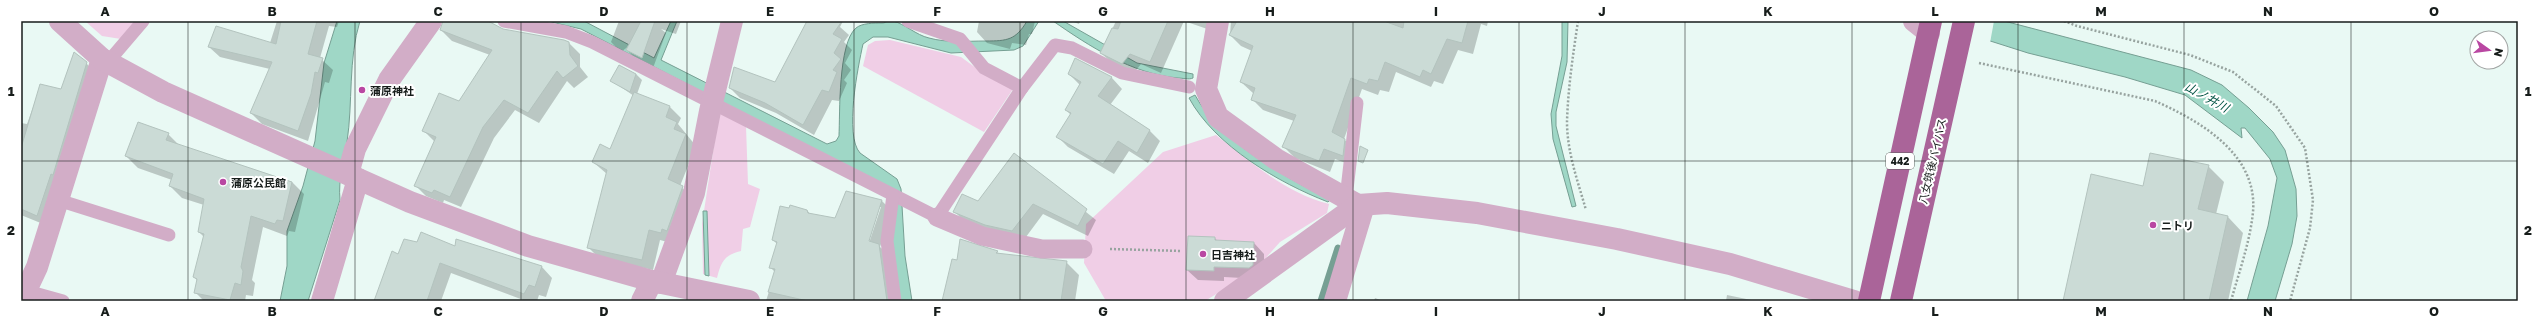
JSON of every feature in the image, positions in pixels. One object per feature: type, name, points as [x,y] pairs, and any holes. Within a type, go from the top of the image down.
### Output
[{"type":"highway","name":"442","points":[[1869,301],[1925,25]]},
{"type":"highway","name":"八女筑後バイパス","points":[[1901,301],[1960,38]]},
{"type":"street","points":[[60,21],[105,61],[163,92],[410,202],[528,246],[657,282],[749,301]]},
{"type":"street","points":[[322,301],[355,149],[389,80],[431,21]]},
{"type":"street","points":[[642,301],[657,282],[694,193],[711,108],[732,21]]},
{"type":"street","points":[[1218,21],[1199,88],[1218,117],[1276,159],[1356,203],[1387,203],[1424,206],[1584,233],[1730,264],[1854,301]]},
{"type":"street","points":[[24,296],[37,267],[105,61]]},
{"type":"street","points":[[1225,301],[1356,203]]},
{"type":"street","points":[[1335,301],[1356,203]]},
{"type":"street","points":[[937,217],[982,236],[1035,248],[1084,250]]},
{"type":"lane","points":[[105,61],[143,21]]},
{"type":"lane","points":[[504,21],[568,26],[592,42],[711,108],[937,217],[1022,88],[1055,45],[1072,48],[1122,73],[1199,88]]},
{"type":"lane","points":[[908,21],[960,39],[984,68],[1022,88]]},
{"type":"lane","points":[[1356,203],[1357,104]]},
{"type":"lane","points":[[895,301],[887,240],[897,197]]},
{"type":"lane","points":[[58,200],[169,235]]},
{"type":"lane","points":[[24,296],[63,301]]},
{"type":"path","points":[[1578,21],[1570,74],[1567,124],[1575,171],[1586,211],[1584,233]]},
{"type":"path","points":[[2064,21],[2077,26],[2190,55],[2233,72],[2276,106],[2306,148],[2313,200],[2310,228],[2290,301]]},
{"type":"path","points":[[1960,38],[1990,66],[2155,101],[2182,113],[2212,132],[2235,154],[2249,178],[2252,204],[2248,241],[2231,301]]},
{"type":"path","points":[[1110,249],[1182,251]]},
{"type":"shaded area","points":[[85,21],[135,21],[121,39],[102,36]]},
{"type":"shaded area","points":[[890,40],[961,57],[976,68],[1013,89],[984,132],[863,66],[868,45],[875,41]]},
{"type":"shaded area","points":[[719,113],[746,126],[748,184],[760,189],[750,227],[743,229],[741,251],[727,257],[724,260],[717,278],[703,274],[702,224]]},
{"type":"shaded area","points":[[1216,135],[1269,176],[1313,199],[1329,204],[1327,213],[1280,242],[1255,270],[1205,301],[1106,301],[1084,263],[1086,224],[1163,152]]},
{"type":"water","points":[[337,21],[360,21],[356,36],[352,66],[349,127],[341,178],[340,200],[308,301],[280,301],[287,266],[287,231],[303,186],[315,141],[324,63]]},
{"type":"water","points":[[547,21],[584,21],[654,58],[671,21],[677,21],[661,60],[827,144],[836,141],[839,136],[843,63],[850,36],[859,26],[891,21],[902,24],[924,37],[936,40],[993,41],[1005,40],[1015,36],[1027,21],[1039,21],[1023,46],[1014,50],[951,53],[888,37],[873,37],[863,44],[854,100],[853,132],[855,144],[860,153],[897,179],[901,189],[905,256],[912,301],[900,301],[891,240],[897,193],[581,29]]},
{"type":"water","points":[[1053,21],[1063,21],[1137,63],[1193,74],[1193,78],[1186,79],[1161,75],[1128,65],[1096,49]]},
{"type":"water","points":[[1562,21],[1568,21],[1567,62],[1556,112],[1556,126],[1576,206],[1572,207],[1553,139],[1551,114],[1562,56]]},
{"type":"water","name":"山ノ井川","points":[[1957,21],[2004,21],[2191,70],[2222,85],[2249,108],[2273,132],[2285,150],[2296,189],[2297,216],[2292,244],[2275,301],[2247,301],[2268,226],[2277,178],[2270,159],[2245,128],[2241,128],[2242,138],[2185,95],[2125,77],[2028,53],[1984,39]]},
{"type":"water","points":[[1195,95],[1206,112],[1220,128],[1237,143],[1274,169],[1330,200],[1328,202],[1289,184],[1250,161],[1231,147],[1200,115],[1189,98]]},
{"type":"water","points":[[703,211],[707,211],[709,276],[705,275]]},
{"type":"pier","points":[[1955,21],[1994,21],[1990,43],[1983,40]]},
{"type":"building","points":[[281,21],[317,21],[308,54],[323,58],[318,73],[315,72],[311,94],[298,131],[250,113],[272,62],[208,47],[216,26],[276,44]]},
{"type":"building","points":[[443,21],[488,21],[503,29],[564,40],[569,42],[570,55],[578,66],[563,78],[557,71],[528,113],[504,100],[483,127],[450,197],[434,190],[432,193],[414,186],[436,137],[422,131],[439,93],[459,101],[492,50],[440,30]]},
{"type":"building","points":[[641,21],[655,21],[642,58],[626,50]]},
{"type":"building","points":[[807,21],[842,21],[833,34],[842,39],[834,53],[841,59],[833,70],[837,72],[829,92],[822,90],[803,125],[765,103],[729,88],[734,67],[775,82]]},
{"type":"building","points":[[1121,21],[1168,21],[1150,62],[1130,54],[1122,64],[1100,53],[1112,28],[1118,29]]},
{"type":"building","points":[[1237,21],[1384,21],[1403,28],[1404,21],[1468,21],[1462,43],[1447,39],[1431,74],[1423,70],[1420,77],[1385,62],[1378,81],[1369,79],[1367,84],[1351,78],[1332,132],[1345,139],[1343,156],[1324,149],[1319,161],[1282,147],[1296,115],[1251,100],[1255,88],[1240,82],[1253,46],[1229,35]]},
{"type":"building","points":[[74,52],[87,62],[53,175],[51,174],[37,216],[21,209],[21,148],[40,84],[61,89]]},
{"type":"building","points":[[1075,58],[1112,77],[1098,96],[1150,130],[1137,153],[1118,141],[1103,164],[1056,137],[1071,113],[1065,110],[1081,82],[1068,74]]},
{"type":"building","points":[[619,65],[636,74],[630,92],[610,81]]},
{"type":"building","points":[[634,92],[670,106],[666,117],[677,122],[674,129],[686,134],[668,179],[683,186],[667,231],[662,229],[661,233],[649,230],[642,260],[587,248],[607,170],[592,162],[600,144],[610,149]]},
{"type":"building","points":[[138,122],[169,133],[166,140],[292,182],[283,221],[277,220],[275,224],[251,216],[241,267],[243,271],[241,285],[235,283],[230,300],[194,293],[197,279],[193,277],[204,234],[198,232],[204,199],[169,186],[173,174],[125,156]]},
{"type":"building","points":[[1360,146],[1368,150],[1363,163],[1358,161]]},
{"type":"building","points":[[1014,153],[1087,209],[1078,226],[1033,204],[1012,231],[985,225],[953,212],[962,194],[978,201]]},
{"type":"building","name":"ニトリ","points":[[2150,153],[2209,165],[2198,209],[2228,216],[2209,301],[2063,301],[2091,174],[2143,186]]},
{"type":"building","points":[[846,191],[882,200],[869,241],[879,244],[887,301],[808,301],[768,292],[775,269],[769,268],[777,242],[772,240],[780,206],[789,208],[790,205],[807,210],[808,213],[835,218]]},
{"type":"building","points":[[421,232],[455,246],[456,239],[542,266],[535,287],[529,285],[524,294],[440,263],[427,301],[374,301],[392,251],[398,254],[404,239],[417,242]]},
{"type":"building","points":[[1188,236],[1215,237],[1215,240],[1254,242],[1253,265],[1249,268],[1214,267],[1214,271],[1186,270]]},
{"type":"building","points":[[960,239],[998,251],[996,253],[1067,261],[1061,301],[942,301],[952,259],[957,260]]},
{"type":"waterway","points":[[1321,301],[1338,248]]},
{"type":"place","name":"蒲原神社","points":[[362,90]]},
{"type":"place","name":"蒲原公民館","points":[[223,182]]},
{"type":"place","name":"ニトリ","points":[[2153,225]]},
{"type":"place","name":"日吉神社","points":[[1203,254]]}]
